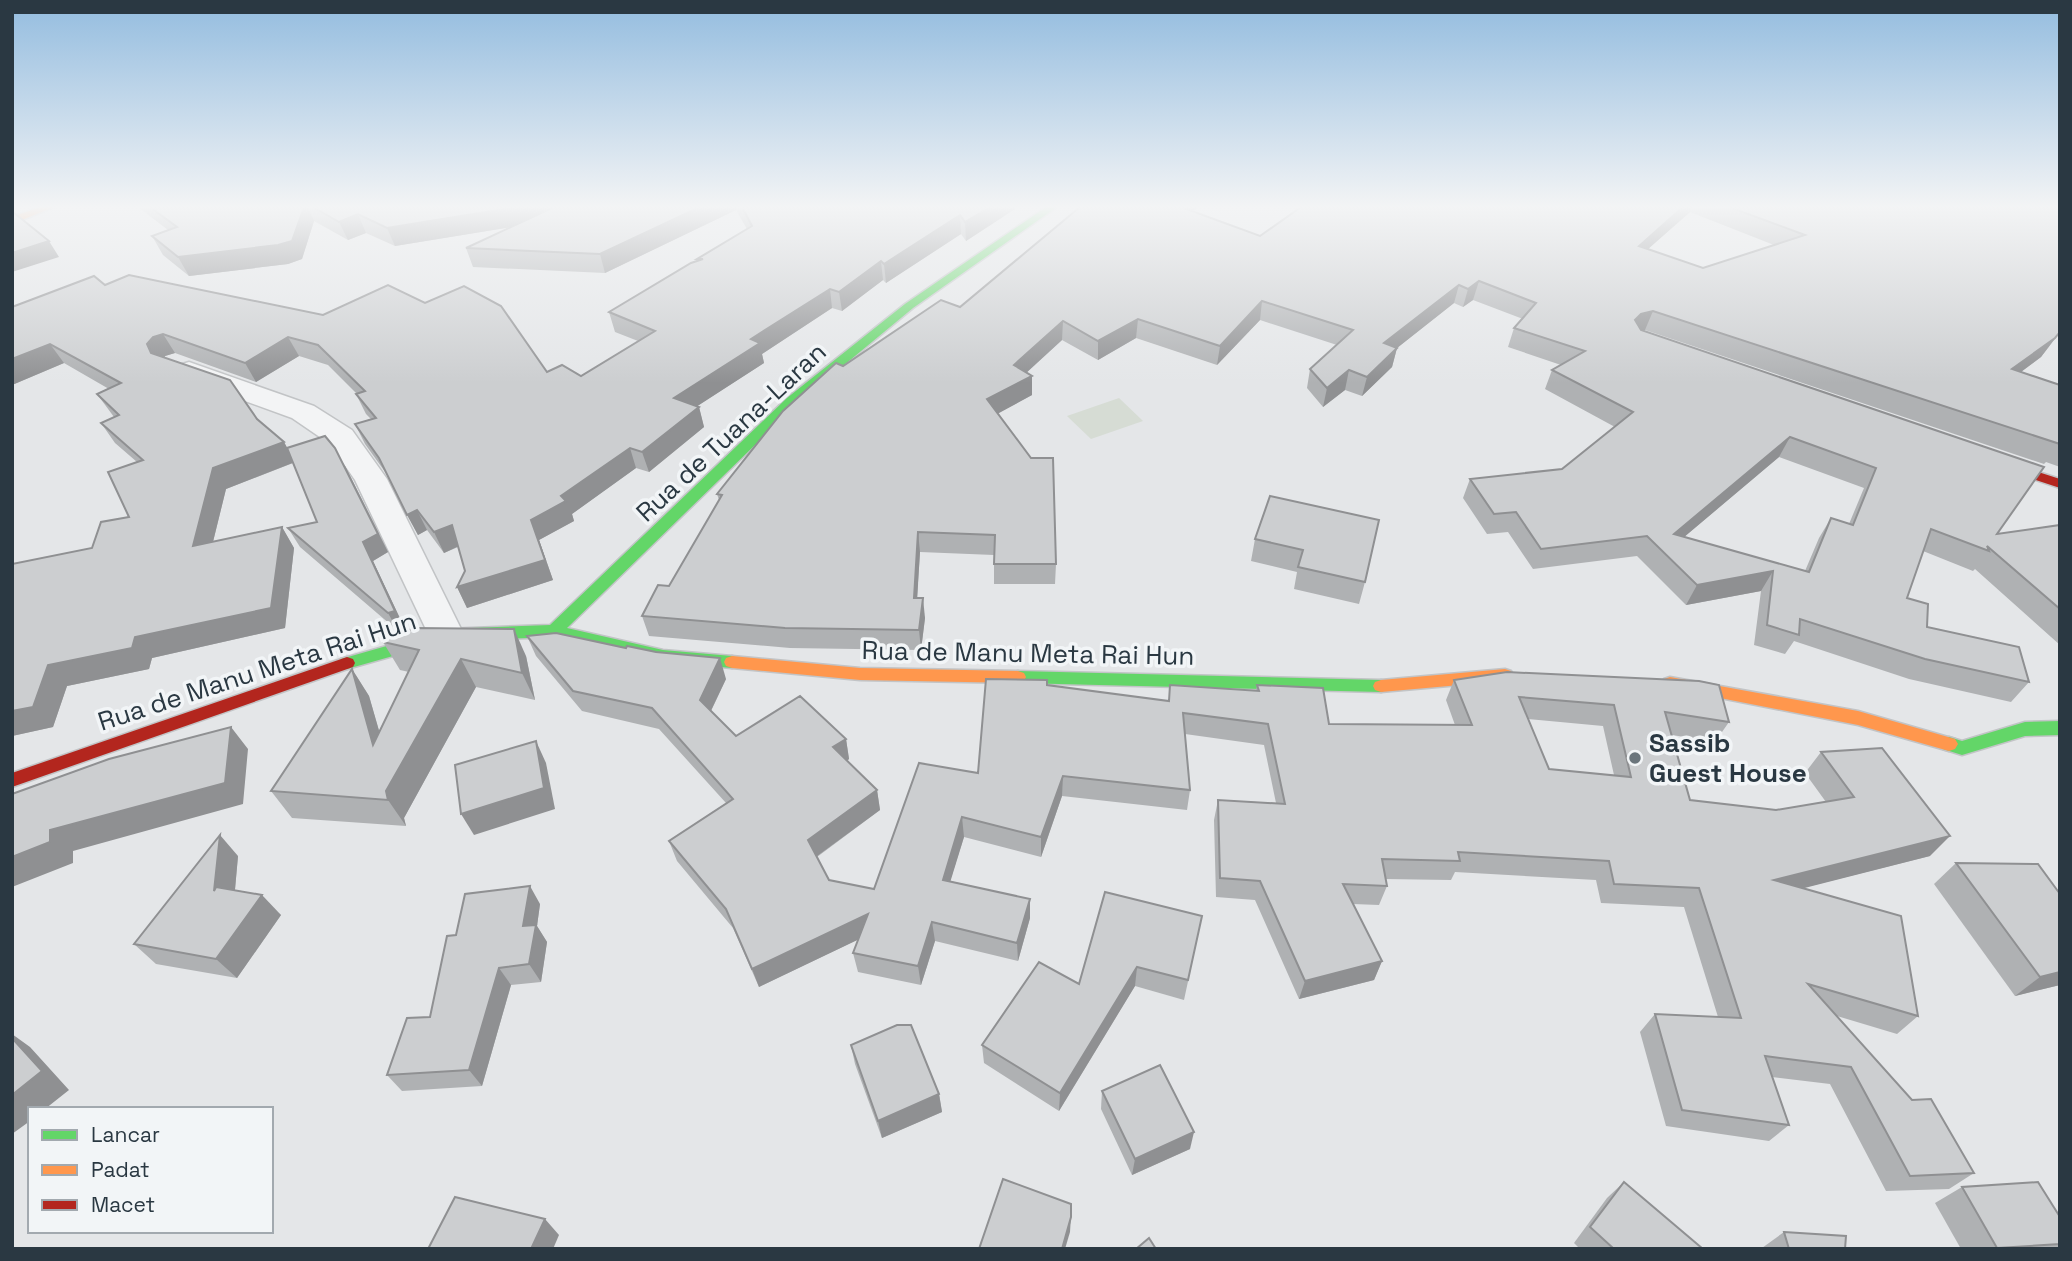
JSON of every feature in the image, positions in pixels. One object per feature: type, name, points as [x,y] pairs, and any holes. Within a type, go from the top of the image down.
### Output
[{"type":"street","name":"Rua de Tuana-Laran","points":[[554,631],[693,500],[792,401],[909,306],[970,266]]},
{"type":"street","points":[[176,365],[303,412],[341,436],[371,479],[446,635]]},
{"type":"street","points":[[1973,455],[2060,484]]},
{"type":"street","name":"Rua de Manu Meta Rai Hun","points":[[12,780],[356,660],[446,635],[554,631],[663,656],[860,674],[1401,685],[1498,675],[1525,676]]},
{"type":"street","points":[[1647,682],[1687,684],[1858,718],[1962,748],[2025,729],[2060,728]]},
{"type":"shaded area","points":[[1119,398],[1143,421],[1091,439],[1067,416]]},
{"type":"building","points":[[686,266],[874,266],[839,292],[830,289],[751,339],[760,343],[674,398],[699,407],[642,452],[630,448],[561,496],[566,501],[531,520],[545,560],[457,587],[465,571],[452,525],[434,532],[417,510],[407,515],[379,458],[355,424],[376,418],[356,394],[365,391],[318,345],[288,337],[245,363],[163,334],[153,337],[147,344],[151,353],[230,380],[257,419],[284,442],[213,468],[193,546],[282,527],[271,608],[135,637],[132,648],[48,665],[33,707],[12,711],[12,564],[92,548],[101,522],[129,517],[108,472],[143,460],[101,423],[119,415],[97,394],[121,383],[50,344],[12,359],[12,307],[94,276],[105,285],[129,275],[323,315],[388,285],[425,303],[464,286],[501,306],[547,372],[562,365],[581,376],[655,331],[609,312]]},
{"type":"building","points":[[1009,266],[1697,266],[1703,268],[1710,266],[2060,266],[2060,332],[2012,369],[2060,385],[2060,444],[1653,311],[1641,314],[1635,320],[1641,330],[2044,467],[1997,534],[2060,525],[2060,609],[1987,546],[1989,551],[1931,529],[1907,598],[1928,604],[1927,627],[2019,647],[2029,682],[1925,659],[1800,619],[1799,635],[1767,625],[1773,571],[1697,585],[1647,536],[1541,549],[1516,512],[1494,514],[1470,479],[1562,469],[1633,412],[1552,370],[1585,351],[1514,328],[1536,303],[1479,281],[1468,289],[1459,285],[1384,343],[1397,348],[1367,377],[1349,370],[1327,388],[1310,369],[1353,330],[1262,301],[1220,346],[1138,319],[1098,341],[1063,321],[1014,365],[1032,376],[987,399],[1031,458],[1053,458],[1056,564],[994,564],[995,535],[918,532],[914,598],[923,598],[919,630],[785,628],[642,616],[658,585],[669,586],[722,495],[717,494],[783,411],[836,363],[843,366],[941,300],[960,307]],"holes":[[[1790,437],[1876,468],[1853,525],[1831,518],[1809,572],[1674,534]]]},
{"type":"building","points":[[325,436],[335,448],[378,534],[363,542],[395,611],[388,613],[288,528],[317,522],[287,448]]},
{"type":"building","points":[[1270,496],[1379,520],[1365,582],[1298,567],[1303,550],[1255,539]]},
{"type":"building","points":[[416,628],[514,629],[522,673],[461,659],[386,791],[388,800],[271,791],[352,669],[373,745],[419,650],[383,642],[384,637]]},
{"type":"building","points":[[556,633],[626,648],[720,658],[700,700],[736,736],[800,696],[846,739],[833,747],[877,790],[808,840],[829,880],[874,889],[919,763],[978,773],[986,679],[1047,680],[1047,685],[1169,701],[1170,685],[1259,691],[1257,685],[1323,688],[1329,724],[1472,725],[1454,680],[1507,672],[1699,681],[1719,685],[1729,722],[1665,712],[1690,800],[1776,810],[1854,797],[1821,752],[1882,748],[1950,836],[1774,880],[1901,916],[1918,1016],[1808,984],[1912,1100],[1931,1099],[1974,1173],[1910,1176],[1851,1067],[1765,1056],[1789,1125],[1682,1110],[1655,1014],[1741,1018],[1699,888],[1614,884],[1609,861],[1458,852],[1460,861],[1382,859],[1387,886],[1343,884],[1382,961],[1305,981],[1260,881],[1220,878],[1218,800],[1285,804],[1268,724],[1183,713],[1190,790],[1063,776],[1041,837],[962,817],[943,880],[1030,899],[1017,943],[932,922],[918,966],[853,953],[868,914],[752,969],[726,909],[669,841],[733,799],[652,708],[573,691],[527,636]],"holes":[[[1519,697],[1614,705],[1631,777],[1549,769]]]},
{"type":"building","points":[[231,727],[225,783],[50,830],[50,842],[12,857],[12,794],[109,759]]},
{"type":"building","points":[[536,741],[544,788],[461,814],[455,765]]},
{"type":"building","points":[[220,835],[214,891],[216,887],[262,895],[216,959],[134,944]]},
{"type":"building","points":[[1956,863],[2038,864],[2060,894],[2060,972],[2040,977]]},
{"type":"building","points":[[530,886],[523,926],[536,925],[529,964],[499,968],[469,1070],[387,1075],[407,1018],[430,1017],[447,936],[456,935],[465,894]]},
{"type":"building","points":[[1105,892],[1202,916],[1188,980],[1137,967],[1060,1093],[982,1045],[1039,962],[1079,984]]},
{"type":"building","points":[[897,1025],[911,1025],[939,1094],[878,1121],[851,1045]]},
{"type":"building","points":[[12,1038],[42,1071],[12,1095]]},
{"type":"building","points":[[1160,1065],[1194,1132],[1135,1159],[1102,1091]]},
{"type":"building","points":[[1003,1179],[1071,1204],[1071,1217],[1062,1249],[979,1249]]},
{"type":"building","points":[[1624,1182],[1703,1249],[1614,1249],[1590,1227]]},
{"type":"building","points":[[2038,1182],[2060,1217],[2060,1244],[1997,1248],[1962,1187]]},
{"type":"building","points":[[455,1197],[545,1219],[531,1249],[428,1249]]},
{"type":"building","points":[[1784,1232],[1846,1236],[1845,1249],[1789,1249]]},
{"type":"building","points":[[1149,1238],[1156,1249],[1136,1249]]},
{"type":"traffic: fast","points":[[554,631],[792,401],[909,306],[967,266]]},
{"type":"traffic: fast","points":[[347,663],[446,635],[554,631],[663,656],[732,662]]},
{"type":"traffic: fast","points":[[1018,677],[1381,686]]},
{"type":"traffic: fast","points":[[1949,744],[1962,748],[2025,729],[2060,728]]},
{"type":"traffic: slow","points":[[732,662],[860,674],[1018,677]]},
{"type":"traffic: slow","points":[[1381,686],[1505,675]]},
{"type":"traffic: slow","points":[[1670,683],[1858,718],[1949,744]]},
{"type":"traffic: jam","points":[[1989,460],[2060,484]]},
{"type":"traffic: jam","points":[[12,780],[347,663]]},
{"type":"place","name":"Sassib Guest House","points":[[1635,758]]}]
